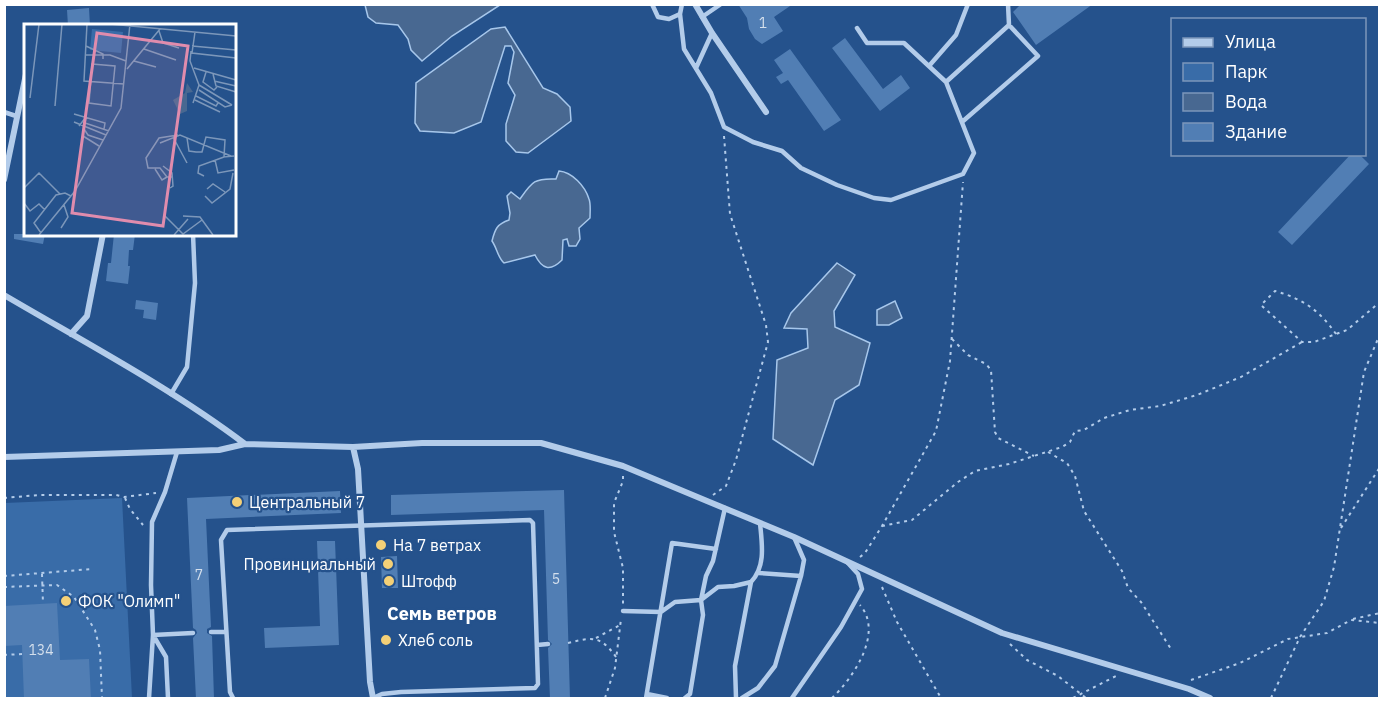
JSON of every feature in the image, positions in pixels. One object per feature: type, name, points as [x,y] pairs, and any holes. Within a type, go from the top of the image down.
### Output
[{"type":"street","points":[[695,4],[766,112]]},
{"type":"street","points":[[4,180],[24,82]]},
{"type":"street","points":[[70,334],[87,316],[103,236]]},
{"type":"street","points":[[4,295],[171,394],[245,444]]},
{"type":"street","points":[[4,457],[219,450],[245,444],[353,447],[422,443],[541,442],[623,466],[725,508],[794,537],[1002,633],[1174,685],[1210,699]]},
{"type":"street","points":[[353,447],[358,469],[372,698]]},
{"type":"lane","points":[[652,4],[658,17],[669,19],[680,14]]},
{"type":"lane","points":[[682,4],[680,14],[684,49],[711,93],[724,127],[753,142],[782,151],[801,168],[874,198],[891,200],[963,174],[974,153],[946,82],[904,43],[867,43],[856,28]]},
{"type":"lane","points":[[702,17],[721,4]]},
{"type":"lane","points":[[929,66],[956,35],[968,4]]},
{"type":"lane","points":[[962,122],[1038,56],[1009,25],[1008,4]]},
{"type":"lane","points":[[946,82],[1009,25]]},
{"type":"lane","points":[[696,68],[712,33]]},
{"type":"lane","points":[[4,112],[16,116]]},
{"type":"lane","points":[[171,394],[187,367],[195,283],[193,236]]},
{"type":"lane","points":[[149,699],[153,635],[152,522],[165,492],[177,452]]},
{"type":"lane","points":[[685,699],[690,694],[703,615],[700,600],[706,576],[713,561],[725,508]]},
{"type":"lane","points":[[233,699],[230,692],[221,540],[227,530],[530,520],[533,523],[537,645],[538,684],[535,688],[382,693],[372,698]]},
{"type":"lane","points":[[736,699],[735,666],[751,582],[759,573],[763,547],[760,523]]},
{"type":"lane","points":[[742,699],[758,688],[775,666],[804,560],[794,537]]},
{"type":"lane","points":[[667,699],[647,697],[672,543],[716,549]]},
{"type":"lane","points":[[792,699],[842,627],[862,588],[858,574],[846,562]]},
{"type":"lane","points":[[759,573],[801,576]]},
{"type":"lane","points":[[623,611],[661,612],[675,602],[700,600],[718,587],[751,582]]},
{"type":"lane","points":[[211,632],[226,632]]},
{"type":"lane","points":[[153,635],[193,633]]},
{"type":"lane","points":[[153,635],[166,657],[168,699]]},
{"type":"lane","points":[[537,645],[548,644]]},
{"type":"path","points":[[707,501],[726,486],[736,460],[768,342],[766,325],[730,214],[724,127]]},
{"type":"path","points":[[846,562],[858,559],[865,553],[936,431],[950,361],[963,174]]},
{"type":"path","points":[[1302,342],[1261,304],[1275,291],[1296,297],[1324,316],[1336,334]]},
{"type":"path","points":[[882,526],[912,520],[975,471],[1009,464],[1062,447],[1070,442],[1075,431],[1084,430],[1104,418],[1197,395],[1241,377],[1302,342],[1314,342],[1347,330],[1380,302]]},
{"type":"path","points":[[1271,699],[1300,637],[1324,601],[1334,567],[1364,372],[1380,334]]},
{"type":"path","points":[[952,339],[968,355],[986,364],[992,370],[998,438],[1034,456]]},
{"type":"path","points":[[1048,452],[1067,463],[1076,476],[1084,510],[1122,572],[1128,588],[1141,602],[1171,649]]},
{"type":"path","points":[[605,699],[616,657],[623,611],[623,568],[614,532],[614,503],[623,481],[623,466]]},
{"type":"path","points":[[1340,530],[1380,467]]},
{"type":"path","points":[[4,498],[39,495],[116,495],[124,497],[165,492]]},
{"type":"path","points":[[124,497],[130,509],[152,534]]},
{"type":"path","points":[[4,576],[92,569]]},
{"type":"path","points":[[42,573],[43,604]]},
{"type":"path","points":[[877,576],[897,622],[941,699]]},
{"type":"path","points":[[4,587],[57,585],[74,597],[95,630],[100,650],[102,699]]},
{"type":"path","points":[[832,699],[845,686],[869,642],[868,614],[856,600]]},
{"type":"path","points":[[1174,685],[1207,676],[1240,663],[1288,639],[1327,633],[1351,620],[1380,613]]},
{"type":"path","points":[[1351,620],[1380,623]]},
{"type":"path","points":[[568,643],[596,638],[620,624]]},
{"type":"path","points":[[1002,633],[1027,660],[1058,676],[1086,699]]},
{"type":"path","points":[[596,638],[606,643],[616,657]]},
{"type":"path","points":[[4,655],[22,654]]},
{"type":"path","points":[[1073,699],[1126,670]]},
{"type":"green space","name":"ФОК \"Олимп\"","points":[[122,498],[132,698],[5,698],[5,503]]},
{"type":"water","points":[[365,4],[500,5],[452,36],[422,61],[411,50],[408,39],[398,25],[376,23],[368,17]]},
{"type":"water","points":[[505,27],[543,88],[557,94],[570,107],[571,121],[528,153],[516,152],[506,141],[506,124],[515,95],[508,83],[514,52],[511,46],[505,46],[481,122],[454,133],[420,131],[415,123],[416,83],[491,29]]},
{"type":"water","points":[[559,171],[577,180],[590,201],[590,218],[579,228],[580,239],[576,246],[569,246],[567,239],[563,240],[562,260],[550,267],[543,266],[535,255],[504,263],[492,241],[497,228],[509,220],[507,196],[511,192],[520,199],[534,182],[556,179]]},
{"type":"water","points":[[837,263],[855,275],[834,311],[835,327],[870,343],[859,385],[835,400],[813,465],[773,439],[777,360],[808,348],[807,329],[784,328],[791,313]]},
{"type":"water","points":[[895,301],[902,318],[889,325],[877,325],[877,310]]},
{"type":"building","points":[[738,4],[793,4],[774,17],[783,31],[762,44],[755,39],[749,29],[747,18]]},
{"type":"building","points":[[1021,4],[1093,4],[1036,45],[1013,12]]},
{"type":"building","points":[[89,8],[90,24],[68,24],[67,10]]},
{"type":"building","points":[[845,38],[883,89],[901,75],[910,88],[880,111],[832,48]]},
{"type":"building","points":[[790,49],[841,120],[824,131],[788,80],[781,84],[776,77],[783,73],[774,60]]},
{"type":"building","points":[[1349,156],[1361,156],[1369,164],[1292,245],[1278,232]]},
{"type":"building","points":[[14,234],[45,236],[43,244],[14,239]]},
{"type":"building","points":[[114,236],[135,236],[133,250],[129,250],[128,284],[106,281],[108,263],[111,263]]},
{"type":"building","points":[[136,300],[158,303],[156,320],[143,318],[144,310],[135,309]]},
{"type":"building","points":[[564,490],[570,699],[550,699],[548,648],[552,644],[548,640],[544,510],[391,515],[391,495]]},
{"type":"building","points":[[340,491],[341,513],[206,519],[211,627],[207,629],[207,633],[212,636],[214,699],[196,699],[193,638],[197,633],[193,628],[187,498]]},
{"type":"building","points":[[317,541],[335,541],[339,645],[265,648],[264,628],[320,626]]},
{"type":"building","points":[[397,556],[398,588],[382,588],[381,557]]},
{"type":"building","points":[[57,603],[60,660],[89,659],[91,699],[24,699],[22,645],[4,646],[4,606]]},
{"type":"place","name":"Центральный 7","points":[[237,502]]},
{"type":"place","name":"На 7 ветрах","points":[[381,545]]},
{"type":"place","name":"Провинциальный","points":[[388,564]]},
{"type":"place","name":"Штофф","points":[[389,581]]},
{"type":"place","name":"ФОК \"Олимп\"","points":[[66,601]]},
{"type":"place","name":"Хлеб соль","points":[[386,640]]},
{"type":"district","name":"Семь ветров","points":[[442,613]]}]
